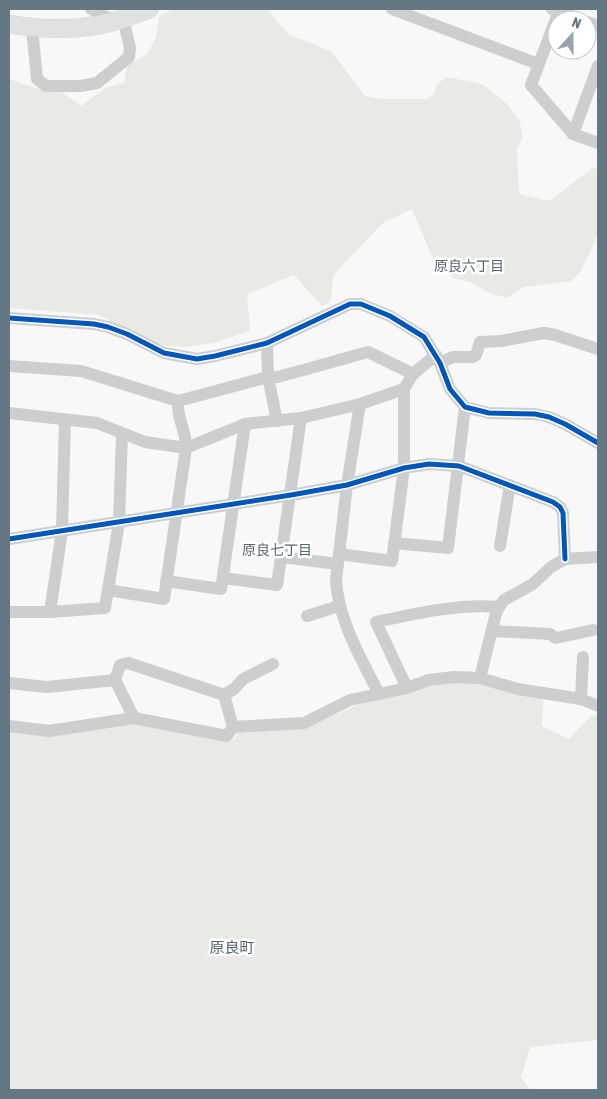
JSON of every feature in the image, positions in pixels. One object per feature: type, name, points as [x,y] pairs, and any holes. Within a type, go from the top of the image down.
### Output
[{"type":"street","points":[[32,28],[37,78],[46,86],[81,86],[96,83],[129,57],[130,48],[118,20],[91,9]]},
{"type":"street","points":[[9,24],[55,29],[93,26],[118,20],[149,9]]},
{"type":"street","points":[[392,9],[538,64]]},
{"type":"street","points":[[547,37],[531,85],[573,134],[598,143]]},
{"type":"street","points":[[573,134],[598,66]]},
{"type":"street","points":[[9,318],[94,324],[108,327],[164,353],[197,359],[267,343],[350,304],[361,304],[390,316],[424,337],[438,359],[450,389],[465,407],[489,413],[535,414],[549,417],[598,443]]},
{"type":"street","points":[[282,557],[392,561],[404,468],[404,389],[413,374],[438,359],[473,357],[476,355],[480,342],[501,341],[538,333],[555,335],[598,349]]},
{"type":"street","points":[[267,343],[268,377],[277,421]]},
{"type":"street","points":[[9,366],[81,371],[178,401],[268,377],[278,377],[368,352],[413,374]]},
{"type":"street","points":[[9,413],[97,423],[145,442],[186,448],[245,424],[301,418],[360,404],[404,389]]},
{"type":"street","points":[[108,590],[164,600],[186,448],[186,438],[177,407],[178,401]]},
{"type":"street","points":[[360,404],[347,485],[336,581],[339,606],[349,635],[379,694]]},
{"type":"street","points":[[394,543],[448,548],[465,407]]},
{"type":"street","points":[[223,578],[278,585],[301,418]]},
{"type":"street","points":[[50,612],[62,531],[65,420]]},
{"type":"street","points":[[166,581],[221,589],[245,424]]},
{"type":"street","points":[[9,612],[50,612],[105,608],[119,523],[122,434]]},
{"type":"street","points":[[9,539],[291,495],[347,485],[404,468],[429,464],[459,466],[553,502],[560,507],[563,513],[565,559]]},
{"type":"street","points":[[500,546],[510,485]]},
{"type":"street","points":[[480,678],[499,607],[504,600],[533,584],[551,567],[565,559],[598,557]]},
{"type":"street","points":[[308,616],[339,606]]},
{"type":"street","points":[[407,688],[376,622],[439,610],[488,606],[499,607]]},
{"type":"street","points":[[492,631],[550,634],[556,638],[593,630]]},
{"type":"street","points":[[581,699],[583,657]]},
{"type":"street","points":[[134,718],[115,680],[120,665],[128,663],[224,695],[234,689],[244,679],[272,664]]},
{"type":"street","points":[[233,727],[261,727],[304,723],[350,700],[407,688],[429,680],[454,677],[480,678],[518,689],[581,699],[598,706]]},
{"type":"street","points":[[9,683],[48,687],[115,680]]},
{"type":"street","points":[[9,726],[49,731],[134,718],[227,736],[233,727],[224,695]]},
{"type":"shaded area","points":[[174,9],[269,9],[274,18],[290,35],[331,51],[365,96],[381,99],[427,99],[434,94],[437,84],[447,77],[482,84],[507,104],[519,119],[523,137],[517,149],[519,194],[550,201],[592,168],[598,169],[598,232],[580,272],[571,281],[524,287],[507,298],[490,293],[470,282],[453,278],[435,263],[412,209],[383,223],[334,274],[330,302],[322,306],[294,275],[247,294],[250,331],[214,343],[186,347],[168,346],[153,342],[98,315],[9,308],[9,79],[44,91],[60,91],[81,106],[105,88],[124,83],[127,65],[146,55],[156,38],[159,16]]},
{"type":"shaded area","points":[[457,681],[486,684],[543,698],[542,726],[569,739],[592,715],[598,716],[598,1040],[530,1047],[521,1077],[530,1090],[9,1090],[9,730],[134,723],[203,734],[231,742],[239,732],[303,729],[359,704]]},
{"type":"cycle path","points":[[9,318],[94,324],[108,327],[127,334],[164,353],[197,359],[267,343],[350,304],[361,304],[390,316],[424,337],[440,363],[450,389],[465,407],[489,413],[535,414],[549,417],[598,443]]},
{"type":"cycle path","points":[[9,539],[291,495],[347,485],[404,468],[429,464],[459,466],[553,502],[560,507],[563,513],[565,559]]},
{"type":"district","name":"原良六丁目","points":[[469,266]]},
{"type":"district","name":"原良七丁目","points":[[277,550]]},
{"type":"district","name":"原良町","points":[[232,948]]}]
